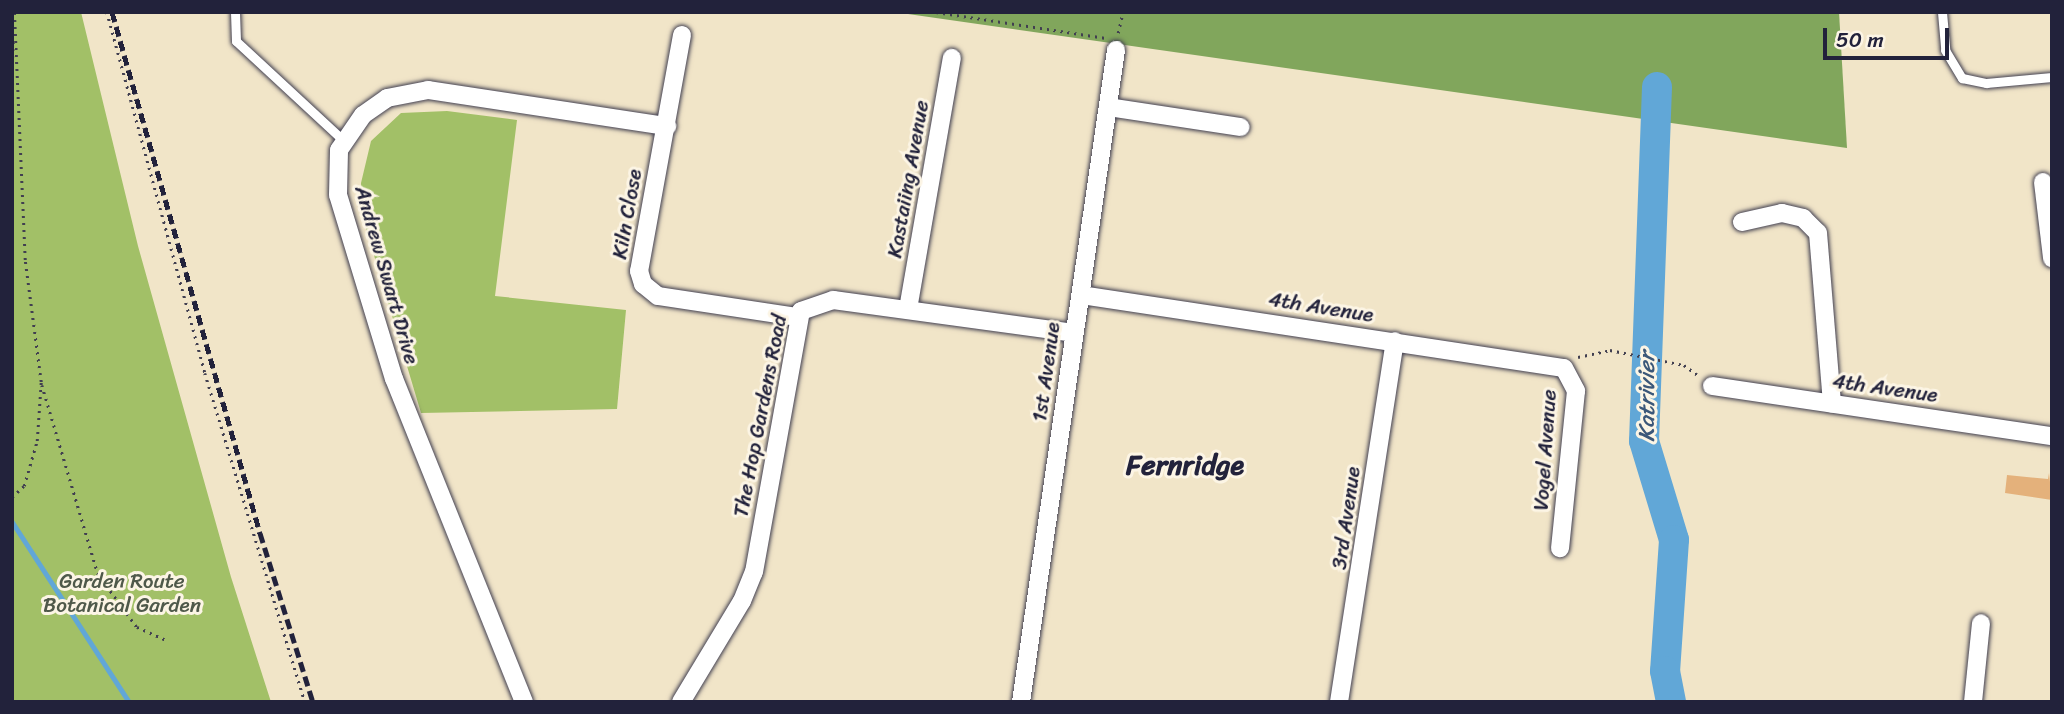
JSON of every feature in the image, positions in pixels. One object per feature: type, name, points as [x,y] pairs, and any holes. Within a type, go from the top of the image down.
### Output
[{"type":"street","name":"Kiln Close","points":[[682,35],[639,271],[645,288],[658,296],[797,317]]},
{"type":"street","name":"1st Avenue","points":[[1021,702],[1116,50]]},
{"type":"street","name":"Kastaiing Avenue","points":[[908,309],[953,58]]},
{"type":"street","points":[[343,139],[363,115],[387,98],[428,90],[667,125]]},
{"type":"street","points":[[1108,107],[1240,127]]},
{"type":"street","name":"Andrew Swart Drive","points":[[343,139],[336,171],[338,195],[394,379],[524,702]]},
{"type":"street","points":[[2043,182],[2052,258]]},
{"type":"street","points":[[1742,222],[1782,213],[1803,218],[1818,233],[1832,403]]},
{"type":"street","name":"4th Avenue","points":[[1081,295],[1555,363]]},
{"type":"street","name":"The Hop Gardens Road","points":[[681,702],[742,601],[754,572],[797,317],[807,307],[833,300],[1074,333]]},
{"type":"street","name":"3rd Avenue","points":[[1339,702],[1395,341]]},
{"type":"street","name":"Vogel Avenue","points":[[1555,363],[1569,374],[1576,391],[1560,548]]},
{"type":"street","name":"4th Avenue","points":[[1712,386],[2052,436]]},
{"type":"street","points":[[1973,702],[1981,623]]},
{"type":"lane","points":[[235,12],[236,41],[343,139]]},
{"type":"lane","points":[[1942,12],[1945,50],[1962,78],[1986,83],[2052,77]]},
{"type":"path","points":[[14,12],[24,260],[41,382],[98,574],[137,627],[169,641]]},
{"type":"path","points":[[107,12],[205,373],[305,702]]},
{"type":"path","points":[[936,12],[1116,40],[1123,12]]},
{"type":"path","points":[[1555,363],[1610,350],[1684,365],[1712,386]]},
{"type":"path","points":[[12,497],[24,485],[37,441],[41,382]]},
{"type":"green space","name":"Garden Route Botanical Garden","points":[[12,12],[81,12],[138,246],[231,577],[271,702],[12,702]]},
{"type":"green space","points":[[894,12],[1839,12],[1847,148]]},
{"type":"green space","points":[[447,111],[517,120],[495,296],[626,310],[617,409],[421,413],[362,215],[361,183],[371,141],[401,113]]},
{"type":"building","points":[[2049,473],[2052,500],[2005,493],[2007,475],[2048,479]]},
{"type":"waterway","name":"Katrivier","points":[[1657,87],[1644,441],[1674,540],[1665,671],[1671,702]]},
{"type":"waterway","points":[[12,522],[129,702]]},
{"type":"railway","points":[[112,12],[260,533],[313,702]]},
{"type":"district","name":"Fernridge","points":[[1185,465]]}]
